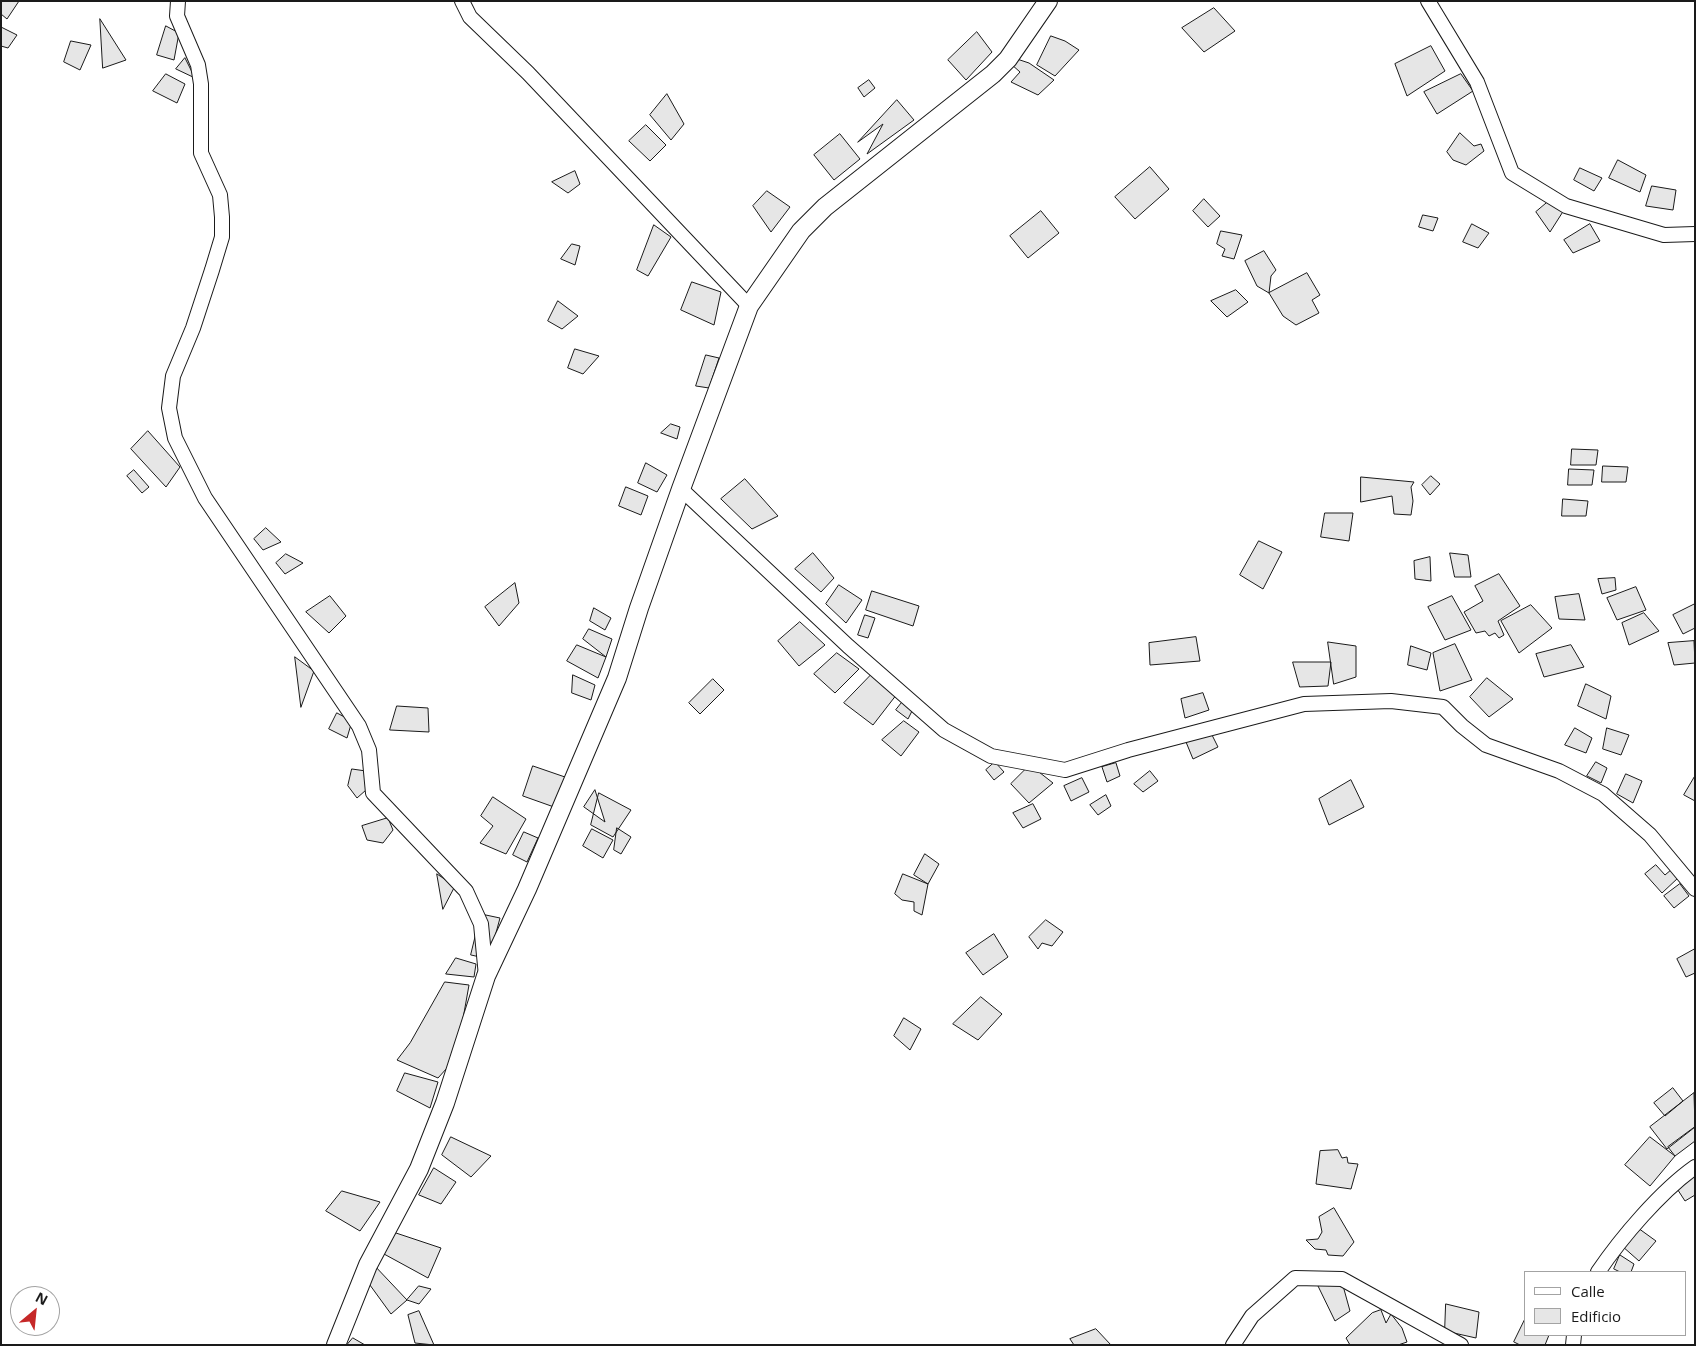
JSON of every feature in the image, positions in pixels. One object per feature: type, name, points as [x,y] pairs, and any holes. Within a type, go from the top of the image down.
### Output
[{"type":"street","points":[[178,1],[177,16],[198,65],[201,84],[201,152],[220,195],[222,237],[193,328],[173,376],[169,408],[175,438],[205,498],[359,726],[369,750],[373,793],[466,891],[481,924],[486,976]]},
{"type":"street","points":[[462,1],[470,17],[528,73],[749,306]]},
{"type":"street","points":[[336,1345],[368,1264],[419,1169],[444,1103],[486,976],[527,889],[617,678],[639,608],[681,489],[749,306],[801,231],[825,207],[983,84],[1008,59],[1048,1]]},
{"type":"street","points":[[1428,1],[1477,82],[1512,173],[1566,206],[1664,235],[1695,234]]},
{"type":"street","points":[[681,489],[848,646],[944,730],[991,756],[1065,770],[1128,750],[1304,704],[1391,700],[1443,707],[1462,726],[1486,745],[1559,771],[1603,794],[1650,835],[1695,889]]},
{"type":"street","points":[[1599,1271],[1614,1248],[1674,1184],[1695,1167]]},
{"type":"street","points":[[1233,1345],[1252,1316],[1295,1278],[1342,1279],[1461,1345]]},
{"type":"building","points":[[1,1],[19,1],[7,19],[1,14]]},
{"type":"building","points":[[1214,8],[1235,31],[1204,52],[1182,28]]},
{"type":"building","points":[[100,19],[126,60],[103,68]]},
{"type":"building","points":[[166,26],[179,33],[174,60],[157,55]]},
{"type":"building","points":[[1,27],[17,35],[8,48],[1,46]]},
{"type":"building","points":[[977,32],[992,52],[966,80],[948,60]]},
{"type":"building","points":[[1051,36],[1065,41],[1079,50],[1055,76],[1037,65]]},
{"type":"building","points":[[71,41],[91,45],[80,70],[64,62]]},
{"type":"building","points":[[1431,46],[1445,71],[1407,96],[1395,64]]},
{"type":"building","points":[[185,58],[195,78],[176,69]]},
{"type":"building","points":[[1014,58],[1029,63],[1054,80],[1038,95],[1011,82],[1020,72],[1011,64]]},
{"type":"building","points":[[166,74],[185,84],[177,103],[153,91]]},
{"type":"building","points":[[1461,74],[1473,91],[1437,114],[1424,92]]},
{"type":"building","points":[[869,80],[875,88],[864,97],[858,88]]},
{"type":"building","points":[[667,94],[684,124],[671,140],[650,115]]},
{"type":"building","points":[[897,100],[914,120],[867,154],[883,124],[858,142]]},
{"type":"building","points":[[646,125],[666,145],[650,161],[629,141]]},
{"type":"building","points":[[1460,133],[1474,146],[1481,144],[1484,151],[1466,165],[1453,160],[1447,152]]},
{"type":"building","points":[[840,134],[860,159],[834,180],[814,155]]},
{"type":"building","points":[[1618,160],[1646,175],[1640,192],[1609,178]]},
{"type":"building","points":[[1150,167],[1169,189],[1135,219],[1115,197]]},
{"type":"building","points":[[1580,168],[1602,178],[1594,191],[1574,180]]},
{"type":"building","points":[[575,171],[580,184],[568,193],[552,182]]},
{"type":"building","points":[[1652,186],[1676,190],[1673,210],[1646,206]]},
{"type":"building","points":[[767,191],[790,207],[771,232],[753,206]]},
{"type":"building","points":[[1204,199],[1220,216],[1208,227],[1193,211]]},
{"type":"building","points":[[1549,201],[1564,210],[1550,232],[1536,212]]},
{"type":"building","points":[[1041,211],[1059,233],[1028,258],[1010,236]]},
{"type":"building","points":[[1423,215],[1438,218],[1433,231],[1419,227]]},
{"type":"building","points":[[1472,224],[1489,233],[1478,248],[1463,242]]},
{"type":"building","points":[[1590,224],[1600,241],[1573,253],[1564,240]]},
{"type":"building","points":[[654,225],[671,237],[648,276],[637,270]]},
{"type":"building","points":[[1221,231],[1242,235],[1234,259],[1222,256],[1225,249],[1217,244]]},
{"type":"building","points":[[572,244],[580,246],[575,265],[561,259]]},
{"type":"building","points":[[1264,251],[1276,270],[1271,276],[1269,293],[1257,286],[1245,261]]},
{"type":"building","points":[[1307,273],[1320,295],[1312,300],[1319,313],[1296,325],[1283,316],[1269,293]]},
{"type":"building","points":[[692,282],[721,292],[714,325],[681,310]]},
{"type":"building","points":[[1236,290],[1248,302],[1227,317],[1211,301]]},
{"type":"building","points":[[558,301],[578,316],[562,329],[548,321]]},
{"type":"building","points":[[575,349],[599,356],[583,374],[568,368]]},
{"type":"building","points":[[706,355],[719,358],[709,388],[696,386]]},
{"type":"building","points":[[671,424],[680,427],[677,439],[661,433]]},
{"type":"building","points":[[148,431],[180,467],[166,487],[131,449]]},
{"type":"building","points":[[1572,449],[1598,450],[1596,465],[1571,465]]},
{"type":"building","points":[[646,463],[667,475],[657,492],[638,483]]},
{"type":"building","points":[[1603,466],[1628,467],[1626,482],[1602,482]]},
{"type":"building","points":[[1569,469],[1594,470],[1592,485],[1568,485]]},
{"type":"building","points":[[134,470],[149,487],[142,493],[127,476]]},
{"type":"building","points":[[1431,476],[1440,484],[1430,495],[1422,485]]},
{"type":"building","points":[[1361,477],[1414,482],[1411,487],[1413,501],[1411,515],[1394,514],[1392,496],[1361,502]]},
{"type":"building","points":[[745,479],[778,516],[752,529],[721,499]]},
{"type":"building","points":[[626,487],[648,496],[641,515],[619,506]]},
{"type":"building","points":[[1563,499],[1588,501],[1586,516],[1562,516]]},
{"type":"building","points":[[1325,513],[1353,513],[1349,541],[1321,537]]},
{"type":"building","points":[[266,528],[281,542],[263,550],[254,539]]},
{"type":"building","points":[[1259,541],[1282,552],[1263,589],[1240,575]]},
{"type":"building","points":[[813,553],[834,578],[821,592],[795,569]]},
{"type":"building","points":[[1450,553],[1468,555],[1471,577],[1455,577]]},
{"type":"building","points":[[286,554],[303,563],[285,574],[276,563]]},
{"type":"building","points":[[1430,557],[1431,581],[1415,579],[1414,561]]},
{"type":"building","points":[[1499,574],[1520,606],[1498,621],[1504,635],[1499,638],[1495,633],[1489,636],[1485,631],[1476,633],[1464,612],[1483,601],[1475,586]]},
{"type":"building","points":[[1615,578],[1616,590],[1602,594],[1598,579]]},
{"type":"building","points":[[515,583],[519,603],[499,626],[485,607]]},
{"type":"building","points":[[839,585],[862,600],[846,623],[826,604]]},
{"type":"building","points":[[1636,587],[1646,610],[1617,620],[1607,598]]},
{"type":"building","points":[[872,591],[919,606],[913,626],[866,610]]},
{"type":"building","points":[[1579,594],[1585,620],[1559,619],[1555,597]]},
{"type":"building","points":[[330,596],[346,616],[329,633],[306,612]]},
{"type":"building","points":[[1452,596],[1471,630],[1445,640],[1428,607]]},
{"type":"building","points":[[1695,604],[1695,628],[1683,634],[1673,615]]},
{"type":"building","points":[[1531,605],[1552,628],[1519,653],[1501,621]]},
{"type":"building","points":[[594,608],[611,618],[605,630],[590,621]]},
{"type":"building","points":[[1644,613],[1659,631],[1629,645],[1622,623]]},
{"type":"building","points":[[865,615],[875,618],[868,638],[858,635]]},
{"type":"building","points":[[800,622],[825,645],[799,666],[778,641]]},
{"type":"building","points":[[589,629],[612,639],[606,657],[583,639]]},
{"type":"building","points":[[1196,637],[1200,661],[1150,665],[1149,643]]},
{"type":"building","points":[[1694,641],[1695,663],[1674,665],[1668,643]]},
{"type":"building","points":[[1328,642],[1356,646],[1356,677],[1334,684]]},
{"type":"building","points":[[1455,644],[1472,680],[1440,691],[1433,653]]},
{"type":"building","points":[[577,645],[606,657],[598,678],[567,661]]},
{"type":"building","points":[[1571,645],[1584,667],[1544,677],[1536,654]]},
{"type":"building","points":[[1411,646],[1431,653],[1427,670],[1408,665]]},
{"type":"building","points":[[837,653],[859,669],[835,693],[814,674]]},
{"type":"building","points":[[295,657],[314,671],[301,707]]},
{"type":"building","points":[[1293,662],[1331,662],[1328,686],[1300,687]]},
{"type":"building","points":[[872,674],[897,694],[873,725],[844,703]]},
{"type":"building","points":[[573,675],[595,685],[591,700],[572,693]]},
{"type":"building","points":[[1487,678],[1513,699],[1489,717],[1470,697]]},
{"type":"building","points":[[713,679],[724,690],[700,714],[689,703]]},
{"type":"building","points":[[1586,684],[1611,696],[1606,719],[1578,706]]},
{"type":"building","points":[[1203,693],[1209,710],[1185,718],[1181,699]]},
{"type":"building","points":[[904,700],[913,709],[908,719],[896,710]]},
{"type":"building","points":[[397,706],[428,708],[429,732],[390,730]]},
{"type":"building","points":[[337,713],[352,721],[347,738],[329,729]]},
{"type":"building","points":[[904,721],[919,732],[901,756],[882,740]]},
{"type":"building","points":[[1575,728],[1592,738],[1586,753],[1565,745]]},
{"type":"building","points":[[1607,728],[1629,735],[1621,755],[1603,749]]},
{"type":"building","points":[[1210,731],[1218,747],[1193,759],[1186,742]]},
{"type":"building","points":[[995,762],[1004,772],[994,780],[986,770]]},
{"type":"building","points":[[1596,762],[1607,768],[1601,783],[1587,776]]},
{"type":"building","points":[[1116,763],[1120,776],[1107,782],[1102,767]]},
{"type":"building","points":[[1030,765],[1053,783],[1029,803],[1011,784]]},
{"type":"building","points":[[533,766],[565,777],[554,807],[523,796]]},
{"type":"building","points":[[352,769],[366,771],[366,790],[357,798],[348,786]]},
{"type":"building","points":[[1150,771],[1158,781],[1143,792],[1134,784]]},
{"type":"building","points":[[1626,774],[1642,781],[1633,803],[1617,794]]},
{"type":"building","points":[[1695,776],[1695,801],[1684,795]]},
{"type":"building","points":[[1082,778],[1089,792],[1071,801],[1064,786]]},
{"type":"building","points":[[1351,780],[1364,807],[1329,825],[1319,799]]},
{"type":"building","points":[[595,790],[605,822],[584,807]]},
{"type":"building","points":[[599,793],[631,810],[613,837],[591,825]]},
{"type":"building","points":[[1106,795],[1111,806],[1098,815],[1090,805]]},
{"type":"building","points":[[493,797],[526,819],[506,854],[480,843],[493,826],[481,816]]},
{"type":"building","points":[[1033,804],[1041,819],[1023,828],[1013,813]]},
{"type":"building","points":[[388,818],[393,830],[383,843],[367,840],[362,826]]},
{"type":"building","points":[[617,828],[631,837],[621,854],[614,850]]},
{"type":"building","points":[[592,829],[613,840],[603,858],[583,846]]},
{"type":"building","points":[[524,832],[538,838],[527,862],[513,855]]},
{"type":"building","points":[[925,854],[939,864],[928,884],[914,875]]},
{"type":"building","points":[[1656,865],[1665,875],[1672,869],[1679,877],[1662,893],[1645,874]]},
{"type":"building","points":[[437,874],[455,886],[443,909]]},
{"type":"building","points":[[903,874],[928,884],[922,915],[914,911],[914,902],[902,900],[895,894]]},
{"type":"building","points":[[1680,884],[1689,896],[1674,908],[1664,896]]},
{"type":"building","points":[[481,914],[500,918],[489,959],[471,955]]},
{"type":"building","points":[[1046,920],[1063,932],[1052,946],[1042,943],[1038,949],[1029,937]]},
{"type":"building","points":[[994,934],[1008,957],[983,975],[966,953]]},
{"type":"building","points":[[1695,949],[1695,973],[1686,977],[1677,959]]},
{"type":"building","points":[[456,958],[476,964],[474,977],[446,974]]},
{"type":"building","points":[[445,982],[469,985],[456,1058],[438,1078],[397,1060],[410,1043]]},
{"type":"building","points":[[981,997],[1002,1014],[978,1040],[953,1024]]},
{"type":"building","points":[[904,1018],[921,1029],[910,1050],[894,1036]]},
{"type":"building","points":[[405,1073],[438,1082],[430,1108],[397,1091]]},
{"type":"building","points":[[1673,1088],[1683,1101],[1665,1116],[1654,1103]]},
{"type":"building","points":[[1694,1093],[1695,1127],[1667,1149],[1650,1127]]},
{"type":"building","points":[[1695,1127],[1695,1141],[1675,1156],[1668,1147]]},
{"type":"building","points":[[451,1137],[491,1156],[471,1177],[442,1155]]},
{"type":"building","points":[[1650,1137],[1675,1156],[1650,1186],[1625,1165]]},
{"type":"building","points":[[1338,1150],[1342,1158],[1347,1157],[1348,1163],[1358,1164],[1351,1189],[1316,1184],[1320,1151]]},
{"type":"building","points":[[434,1168],[456,1182],[441,1204],[419,1195]]},
{"type":"building","points":[[1695,1175],[1695,1195],[1685,1201],[1674,1184]]},
{"type":"building","points":[[342,1191],[380,1202],[360,1231],[326,1211]]},
{"type":"building","points":[[1334,1208],[1354,1242],[1343,1256],[1328,1255],[1326,1250],[1315,1249],[1306,1240],[1318,1239],[1322,1232],[1319,1217]]},
{"type":"building","points":[[1638,1228],[1656,1241],[1639,1261],[1622,1246]]},
{"type":"building","points":[[396,1233],[441,1248],[428,1278],[384,1254]]},
{"type":"building","points":[[1620,1255],[1634,1264],[1631,1271],[1618,1271],[1614,1269]]},
{"type":"building","points":[[373,1264],[407,1300],[391,1314],[367,1281]]},
{"type":"building","points":[[1342,1282],[1350,1311],[1335,1321],[1318,1286]]},
{"type":"building","points":[[419,1286],[431,1289],[419,1304],[407,1300]]},
{"type":"building","points":[[1446,1304],[1479,1312],[1476,1338],[1445,1331]]},
{"type":"building","points":[[1381,1310],[1386,1323],[1391,1314],[1402,1328],[1407,1342],[1398,1345],[1350,1345],[1346,1338],[1372,1313]]},
{"type":"building","points":[[419,1311],[434,1345],[415,1343],[408,1315]]},
{"type":"building","points":[[1524,1321],[1524,1336],[1549,1336],[1545,1345],[1520,1345],[1514,1342]]},
{"type":"building","points":[[1096,1329],[1111,1345],[1074,1345],[1070,1339]]},
{"type":"building","points":[[353,1338],[365,1345],[347,1345]]}]
